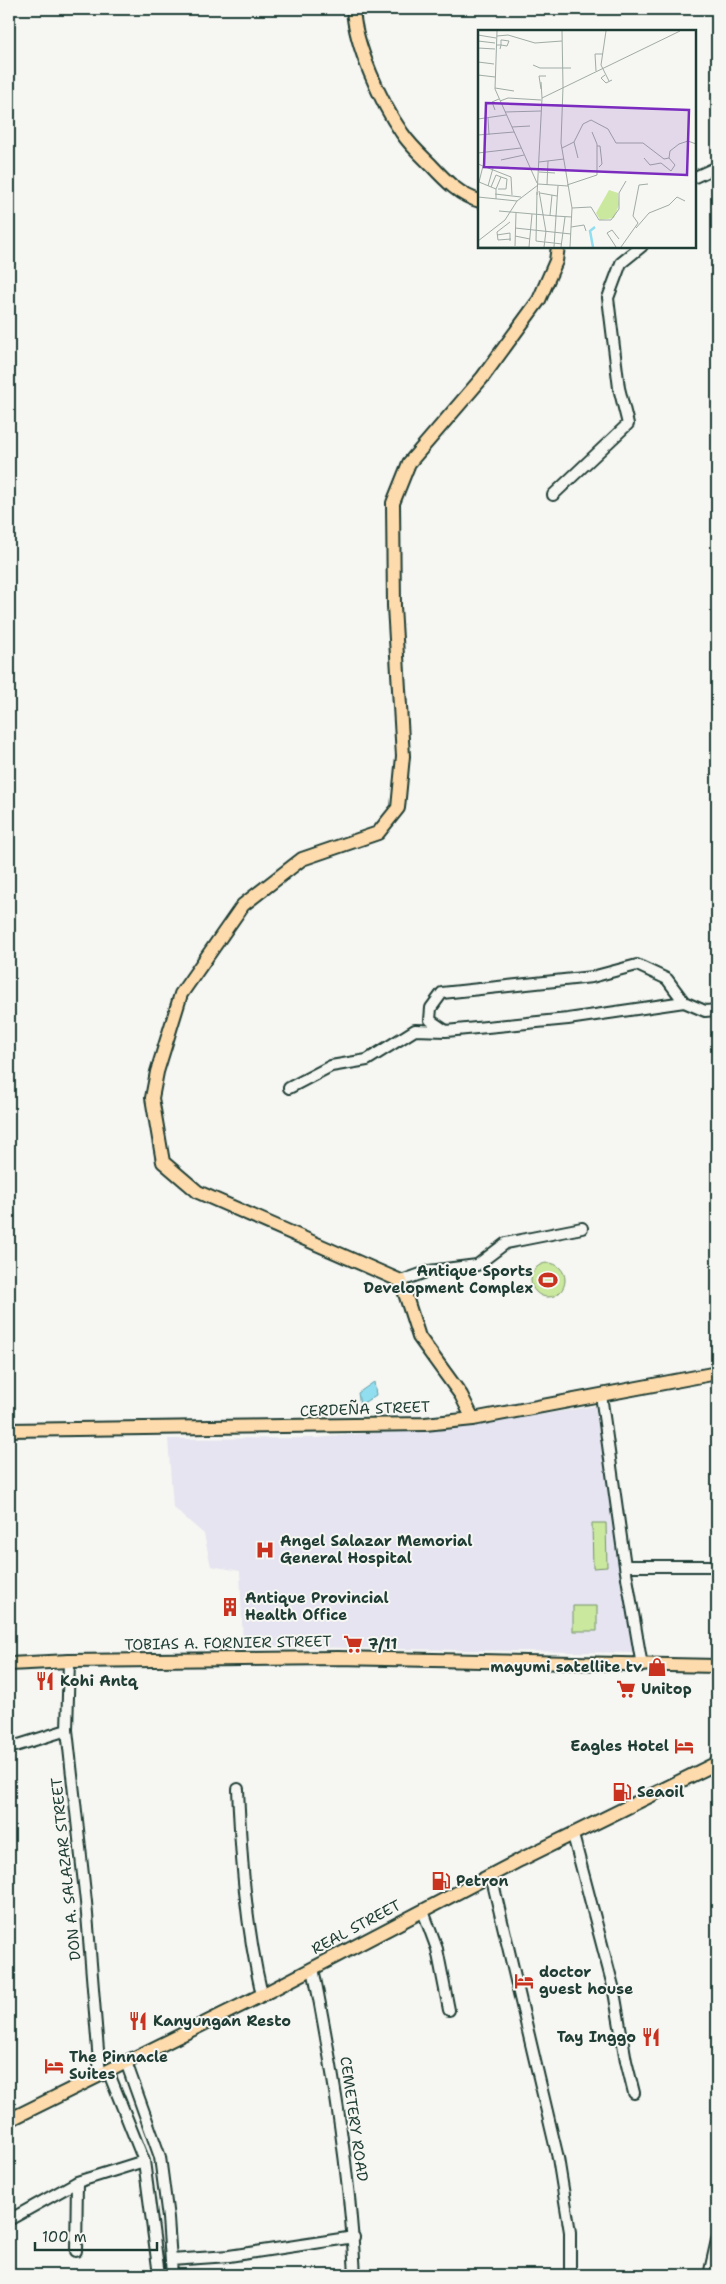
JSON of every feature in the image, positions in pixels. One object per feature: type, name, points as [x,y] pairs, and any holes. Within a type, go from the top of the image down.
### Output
[{"type":"main road","points":[[353,9],[354,24],[371,74],[384,104],[403,134],[445,180],[469,198],[478,200]]},
{"type":"main road","points":[[473,1419],[461,1394],[419,1337],[401,1281],[198,1192],[163,1162],[152,1098],[157,1072],[181,994],[243,905],[302,859],[378,833],[398,808],[402,756],[394,606],[393,503],[409,462],[482,378],[539,300],[556,261],[558,248]]},
{"type":"main road","name":"CERDEÑA STREET","points":[[9,1430],[415,1424],[473,1419],[717,1373]]},
{"type":"main road","name":"TOBIAS A. FORNIER STREET","points":[[9,1664],[69,1661],[338,1658],[642,1666],[717,1666]]},
{"type":"main road","name":"REAL STREET","points":[[9,2120],[262,1995],[491,1875],[717,1763]]},
{"type":"street","points":[[696,176],[717,166]]},
{"type":"street","points":[[553,495],[628,424],[619,388],[608,298],[622,263],[640,248]]},
{"type":"street","points":[[446,1031],[430,1020],[432,1008],[442,993],[592,977],[637,965],[667,979],[684,1002],[705,1011],[717,1010]]},
{"type":"street","points":[[289,1088],[331,1066],[367,1060],[415,1030],[446,1031],[568,1019],[684,1002]]},
{"type":"street","points":[[401,1281],[429,1271],[477,1265],[506,1243],[582,1228]]},
{"type":"street","points":[[601,1395],[625,1566],[642,1666]]},
{"type":"street","points":[[625,1566],[717,1566]]},
{"type":"street","name":"DON A. SALAZAR STREET","points":[[69,1661],[67,1730],[104,2073],[144,2161],[159,2275]]},
{"type":"street","points":[[9,1748],[67,1730]]},
{"type":"street","points":[[238,1789],[240,1834],[253,1955],[262,1995]]},
{"type":"street","points":[[573,1835],[613,1986],[626,2061],[634,2093]]},
{"type":"street","points":[[491,1875],[558,2158],[570,2232],[570,2275]]},
{"type":"street","points":[[423,1911],[437,1949],[449,2010]]},
{"type":"street","name":"CEMETERY ROAD","points":[[314,1968],[339,2110],[354,2237],[355,2275]]},
{"type":"street","points":[[126,2062],[160,2157],[172,2275]]},
{"type":"street","points":[[9,2220],[77,2182],[144,2161]]},
{"type":"street","points":[[76,2251],[77,2182]]},
{"type":"street","points":[[171,2260],[229,2256],[354,2237]]},
{"type":"street","points":[[709,2275],[717,2240]]},
{"type":"shaded area","points":[[595,1406],[634,1653],[243,1646],[240,1571],[211,1566],[204,1534],[173,1507],[168,1439],[317,1438],[508,1420]]},
{"type":"green space","name":"Antique Sports Development Complex","points":[[548,1263],[560,1268],[565,1280],[560,1292],[548,1297],[536,1292],[531,1280],[536,1268]]},
{"type":"green space","points":[[592,1523],[606,1523],[607,1567],[593,1568]]},
{"type":"green space","points":[[573,1606],[597,1606],[597,1631],[573,1631]]},
{"type":"water","points":[[374,1382],[376,1395],[360,1405],[358,1393]]},
{"type":"place","name":"Antique Sports Development Complex","points":[[548,1280]]},
{"type":"place","name":"Angel Salazar Memorial General Hospital","points":[[265,1550]]},
{"type":"place","name":"Antique Provincial Health Office","points":[[230,1607]]},
{"type":"place","name":"7/11","points":[[353,1644]]},
{"type":"place","name":"mayumi satellite tv","points":[[657,1667]]},
{"type":"place","name":"Kohi Antq","points":[[45,1681]]},
{"type":"place","name":"Unitop","points":[[626,1689]]},
{"type":"place","name":"Eagles Hotel","points":[[684,1746]]},
{"type":"place","name":"Seaoil","points":[[622,1792]]},
{"type":"place","name":"Petron","points":[[441,1881]]},
{"type":"place","name":"doctor guest house","points":[[524,1981]]},
{"type":"place","name":"Kanyungan Resto","points":[[138,2021]]},
{"type":"place","name":"Tay Inggo","points":[[651,2037]]},
{"type":"place","name":"The Pinnacle Suites","points":[[54,2066]]}]
